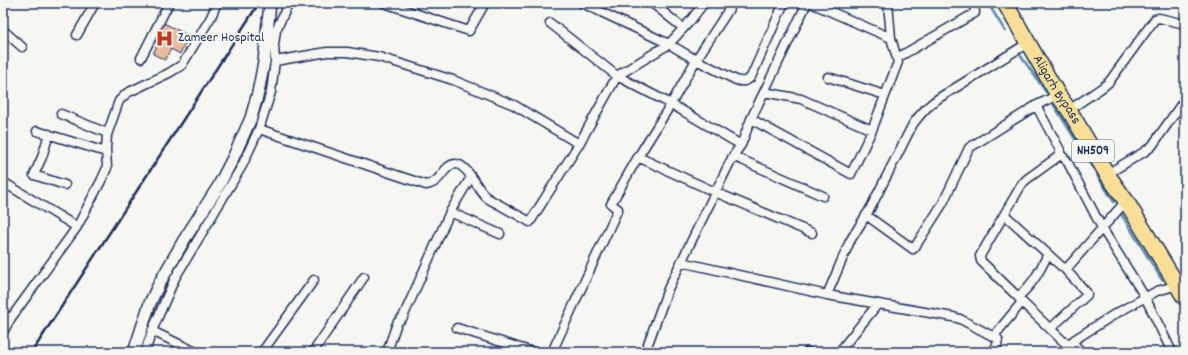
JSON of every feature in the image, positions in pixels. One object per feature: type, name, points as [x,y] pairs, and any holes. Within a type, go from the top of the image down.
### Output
[{"type":"highway","name":"Aligarh Bypass","points":[[1005,3],[1058,95],[1069,110],[1107,174],[1126,201],[1182,292]]},
{"type":"main road","points":[[134,352],[150,303],[159,284],[184,240],[218,186],[233,158],[251,118],[264,62],[270,3]]},
{"type":"street","points":[[77,34],[95,3]]},
{"type":"street","points":[[141,58],[169,3]]},
{"type":"street","points":[[3,332],[11,318],[77,227],[107,168],[106,152],[108,133],[119,101],[127,93],[182,65],[211,17],[217,3]]},
{"type":"street","points":[[145,352],[152,331],[175,278],[242,166],[259,129],[271,92],[275,61],[274,45],[276,30],[289,3]]},
{"type":"street","points":[[384,3],[469,30],[485,3]]},
{"type":"street","points":[[582,3],[669,44],[696,60],[741,82],[747,81],[751,77],[784,3]]},
{"type":"street","points":[[652,3],[683,28]]},
{"type":"street","points":[[259,129],[426,185],[436,181],[448,166],[456,164],[462,166],[487,197],[530,222],[579,144],[617,76],[669,44],[704,3]]},
{"type":"street","points":[[552,352],[618,209],[611,204],[696,60],[733,3]]},
{"type":"street","points":[[645,352],[668,289],[733,156],[741,145],[751,119],[807,3]]},
{"type":"street","points":[[811,3],[891,38]]},
{"type":"street","points":[[751,119],[851,174],[872,130],[898,62],[891,38],[888,3]]},
{"type":"street","points":[[897,58],[975,13],[974,3]]},
{"type":"street","points":[[1069,110],[1109,82],[1155,19],[1159,18],[1185,24]]},
{"type":"street","points":[[550,23],[617,76],[671,104],[741,145]]},
{"type":"street","points":[[3,30],[22,47]]},
{"type":"street","points":[[827,296],[850,241],[866,215],[913,124],[921,113],[939,98],[1028,43]]},
{"type":"street","points":[[275,61],[327,52],[347,52],[379,57],[453,80],[514,106],[579,144]]},
{"type":"street","points":[[828,77],[885,95]]},
{"type":"street","points":[[764,92],[801,99],[872,130]]},
{"type":"street","points":[[866,215],[913,249],[935,218],[969,148],[1037,105],[1058,95]]},
{"type":"street","points":[[1107,174],[1152,146],[1185,99]]},
{"type":"street","points":[[1037,105],[1037,109],[1060,150],[1060,154],[1067,161],[1102,228],[1145,297],[1172,352]]},
{"type":"street","points":[[61,114],[108,133]]},
{"type":"street","points":[[37,131],[106,152]]},
{"type":"street","points":[[49,134],[42,157],[34,175],[65,185]]},
{"type":"street","points":[[1060,154],[1022,184],[981,254],[981,261],[1050,329],[1068,344],[1073,343],[1074,340],[1145,297],[1162,289],[1182,292]]},
{"type":"street","points":[[733,156],[823,196]]},
{"type":"street","points":[[638,157],[715,192],[812,233]]},
{"type":"street","points":[[387,352],[397,323],[403,317],[450,212],[472,177]]},
{"type":"street","points":[[3,182],[77,227]]},
{"type":"street","points":[[1063,268],[1068,267],[1126,201]]},
{"type":"street","points":[[450,212],[500,234]]},
{"type":"street","points":[[1005,215],[1087,292],[1086,295],[1050,329]]},
{"type":"street","points":[[994,336],[1021,304],[1020,299],[1033,282],[1048,254]]},
{"type":"street","points":[[682,262],[827,296],[960,319],[998,339],[993,352]]},
{"type":"street","points":[[313,352],[364,277]]},
{"type":"street","points":[[262,352],[314,280]]},
{"type":"street","points":[[839,352],[876,305]]},
{"type":"street","points":[[3,315],[11,318]]},
{"type":"street","points":[[457,328],[533,352]]},
{"type":"street","points":[[152,331],[196,352]]},
{"type":"street","points":[[1073,343],[1080,352]]},
{"type":"building","points":[[160,21],[189,36],[180,54],[171,49],[165,60],[153,54],[158,43],[151,39]]},
{"type":"waterway","points":[[988,3],[1005,31]]},
{"type":"waterway","points":[[1018,52],[1046,92]]},
{"type":"waterway","points":[[1052,102],[1093,168]]},
{"type":"waterway","points":[[1097,175],[1114,202]]},
{"type":"waterway","points":[[1120,212],[1162,280]]},
{"type":"railway","points":[[32,352],[259,3]]},
{"type":"place","name":"Zameer Hospital","points":[[165,38]]}]
